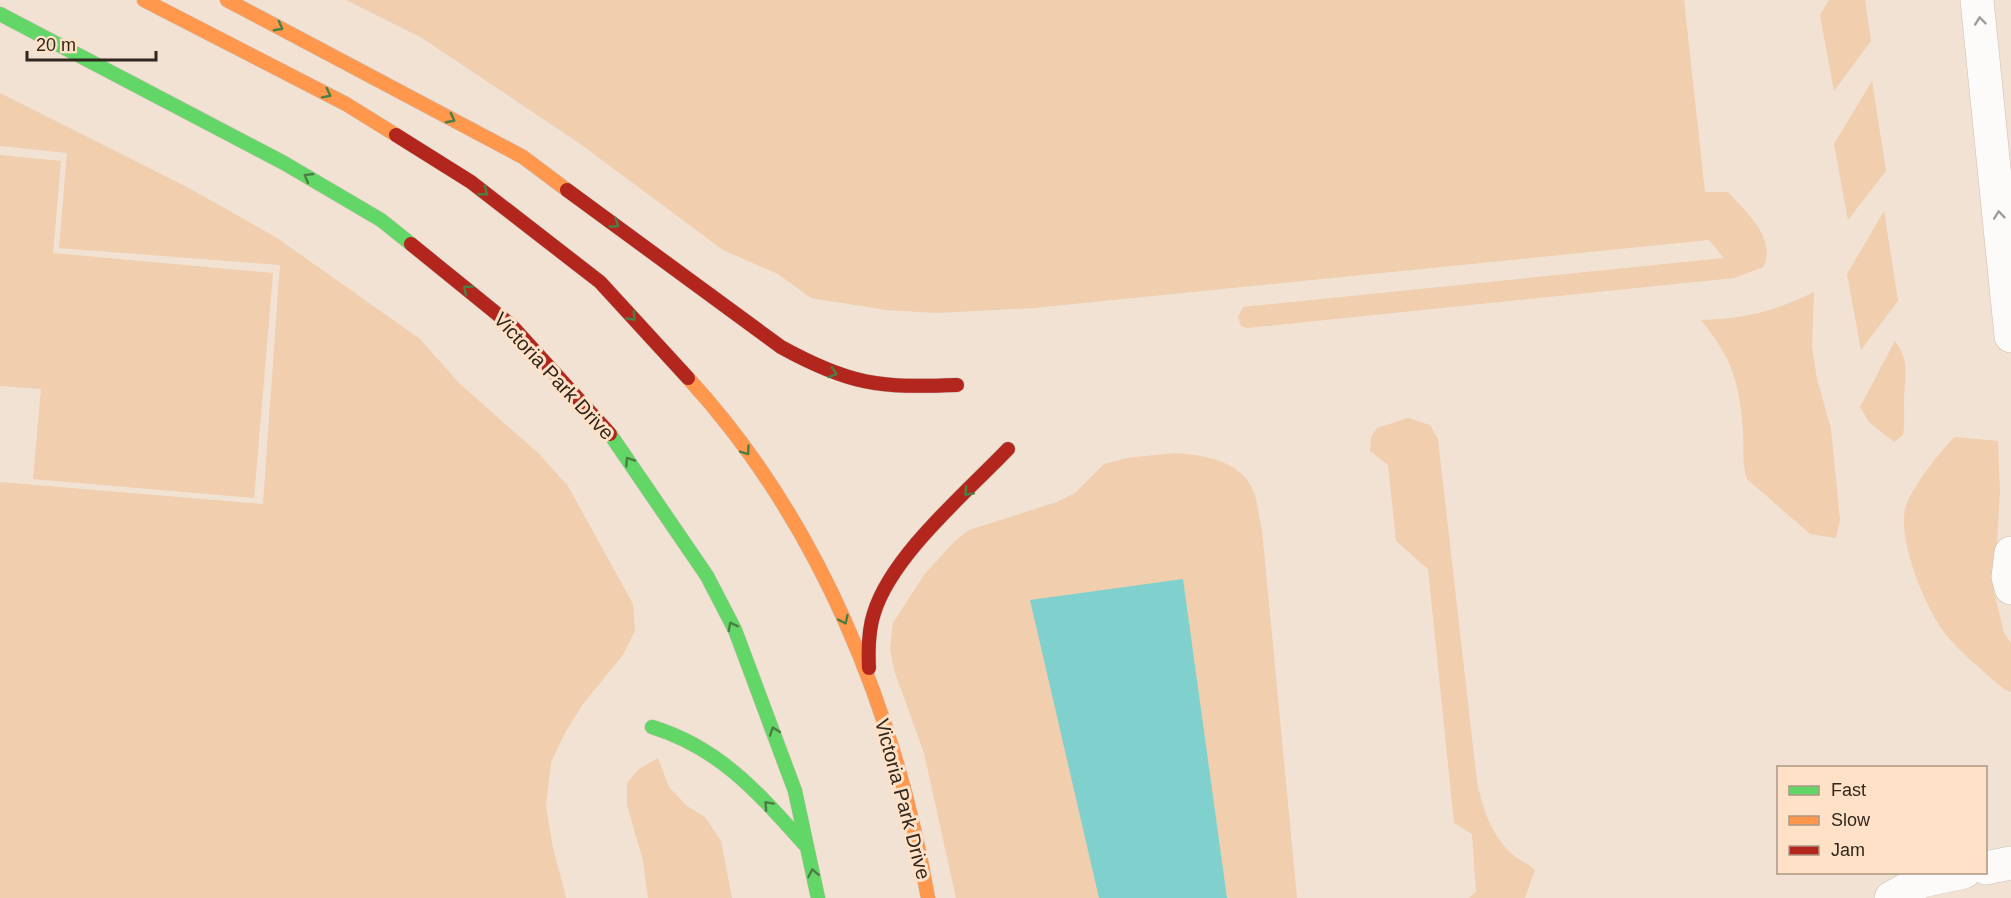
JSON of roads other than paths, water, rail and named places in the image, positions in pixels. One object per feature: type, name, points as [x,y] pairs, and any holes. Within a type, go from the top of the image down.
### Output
[{"type":"street","name":"Victoria Park Drive","points":[[144,0],[356,110],[471,182],[600,282],[712,404],[766,479],[812,554],[846,622],[897,759],[921,858],[928,898]]},
{"type":"street","points":[[227,0],[523,157],[781,347],[824,370],[867,384],[907,387],[957,385]]},
{"type":"street","points":[[1977,0],[2011,336]]},
{"type":"street","name":"Victoria Park Drive","points":[[0,14],[284,163],[381,220],[512,326],[615,439],[707,576],[735,630],[776,735],[795,791],[818,898]]},
{"type":"street","points":[[869,680],[868,643],[875,610],[886,588],[916,547],[1008,449]]},
{"type":"street","points":[[2011,554],[2008,577],[2011,588]]},
{"type":"street","points":[[652,727],[675,732],[720,758],[808,848]]},
{"type":"street","points":[[1987,868],[2011,863]]},
{"type":"street","points":[[1891,898],[1922,881],[1959,874]]},
{"type":"water","points":[[1183,579],[1227,898],[1099,898],[1030,600]]}]
